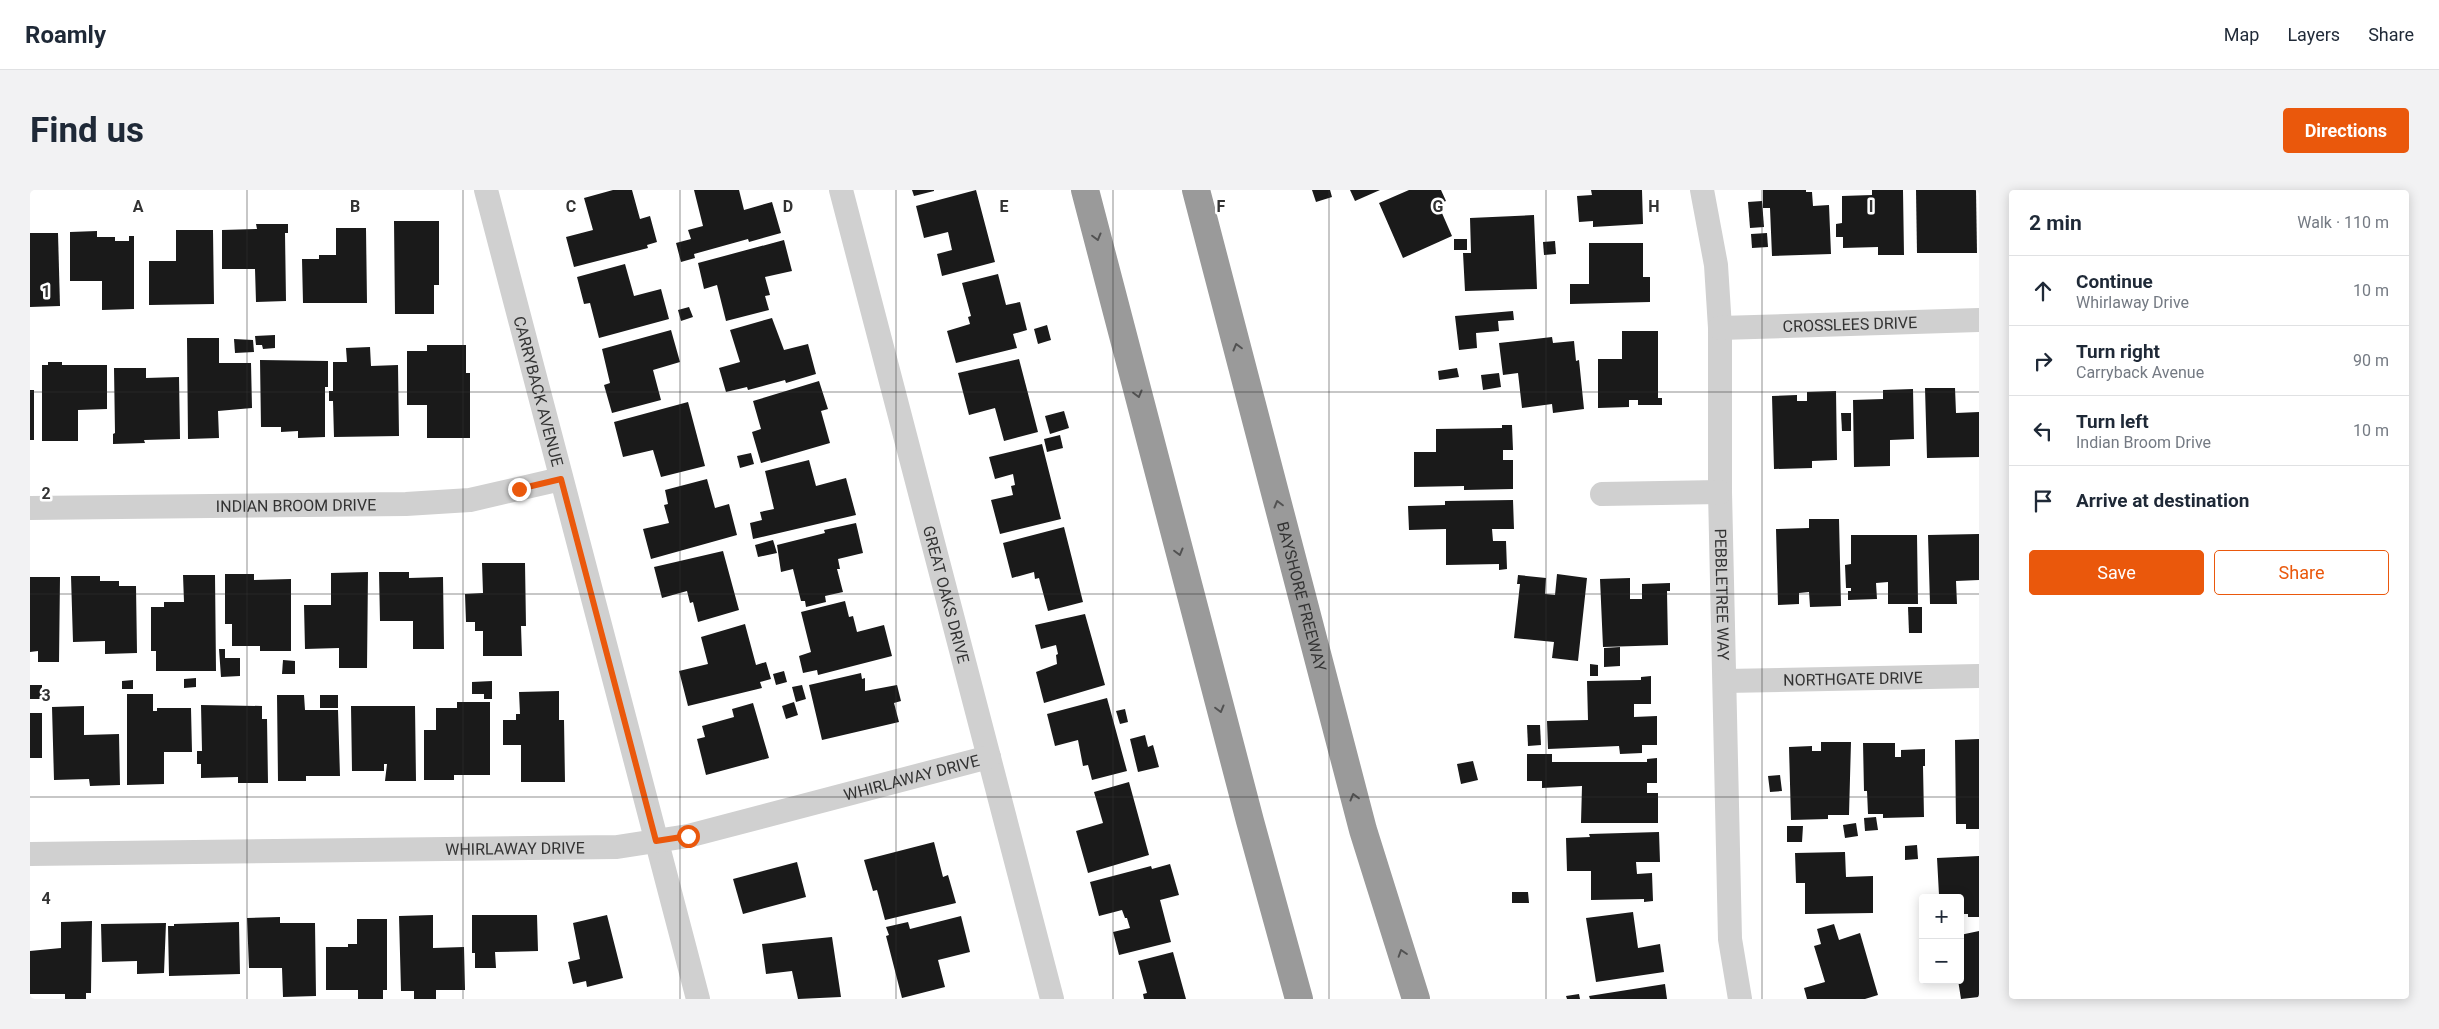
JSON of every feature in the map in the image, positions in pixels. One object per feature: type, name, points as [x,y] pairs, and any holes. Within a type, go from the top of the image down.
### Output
[{"type":"highway","points":[[1085,190],[1298,999]]},
{"type":"highway","name":"BAYSHORE FREEWAY","points":[[1196,190],[1363,830],[1416,999]]},
{"type":"street","name":"CARRYBACK AVENUE","points":[[486,190],[698,999]]},
{"type":"street","name":"GREAT OAKS DRIVE","points":[[841,190],[1052,999]]},
{"type":"street","name":"PEBBLETREE WAY","points":[[1702,190],[1716,265],[1720,328],[1720,492],[1730,939],[1740,999]]},
{"type":"street","name":"CROSSLEES DRIVE","points":[[1720,328],[1979,320]]},
{"type":"street","name":"INDIAN BROOM DRIVE","points":[[30,508],[406,504],[470,500],[561,479]]},
{"type":"street","points":[[1602,494],[1720,492]]},
{"type":"street","name":"NORTHGATE DRIVE","points":[[1725,681],[1979,676]]},
{"type":"street","name":"WHIRLAWAY DRIVE","points":[[30,854],[617,847],[688,836],[989,757]]},
{"type":"building","points":[[613,190],[632,190],[640,219],[650,216],[657,242],[647,245],[648,248],[574,267],[566,237],[593,230],[584,198]]},
{"type":"building","points":[[694,190],[739,190],[744,210],[772,202],[781,233],[749,242],[748,239],[694,254],[695,258],[681,262],[676,243],[691,239],[688,230],[703,226]]},
{"type":"building","points":[[912,190],[934,190],[934,191],[914,196]]},
{"type":"building","points":[[976,190],[995,262],[942,276],[937,254],[952,250],[948,232],[924,238],[916,206]]},
{"type":"building","points":[[1312,190],[1330,190],[1332,197],[1316,202]]},
{"type":"building","points":[[1350,190],[1380,190],[1355,201]]},
{"type":"building","points":[[1409,190],[1441,190],[1446,201],[1438,204],[1452,236],[1403,258],[1379,203]]},
{"type":"building","points":[[1591,190],[1642,190],[1643,224],[1593,227],[1593,221],[1579,222],[1577,196],[1592,195]]},
{"type":"building","points":[[1763,190],[1806,190],[1806,192],[1812,192],[1813,206],[1829,205],[1831,254],[1772,256],[1770,208],[1763,208]]},
{"type":"building","points":[[1872,190],[1903,190],[1904,255],[1878,255],[1878,247],[1843,248],[1843,237],[1836,237],[1836,224],[1842,223],[1842,196],[1872,195]]},
{"type":"building","points":[[1916,190],[1976,190],[1977,253],[1917,253]]},
{"type":"building","points":[[1762,201],[1764,227],[1750,228],[1748,202]]},
{"type":"building","points":[[1534,215],[1537,289],[1465,291],[1463,253],[1471,253],[1470,218]]},
{"type":"building","points":[[394,221],[439,221],[439,285],[434,285],[434,314],[395,314]]},
{"type":"building","points":[[256,224],[288,224],[288,233],[285,233],[286,301],[256,302],[255,269],[222,269],[222,230],[257,229]]},
{"type":"building","points":[[336,228],[366,228],[367,303],[303,303],[302,259],[319,259],[319,255],[336,255]]},
{"type":"building","points":[[176,230],[213,230],[214,304],[149,305],[149,261],[176,261]]},
{"type":"building","points":[[97,231],[97,237],[115,237],[115,241],[129,241],[129,236],[134,236],[134,309],[102,310],[102,281],[70,281],[70,232]]},
{"type":"building","points":[[30,233],[58,233],[60,306],[30,307]]},
{"type":"building","points":[[1767,233],[1768,247],[1752,248],[1751,234]]},
{"type":"building","points":[[1454,239],[1467,239],[1467,250],[1454,250]]},
{"type":"building","points":[[784,240],[792,271],[765,277],[770,295],[765,296],[769,310],[726,321],[717,285],[704,289],[698,263]]},
{"type":"building","points":[[1555,241],[1556,254],[1544,255],[1543,242]]},
{"type":"building","points":[[1589,243],[1643,243],[1643,277],[1650,277],[1650,302],[1570,304],[1570,284],[1589,284]]},
{"type":"building","points":[[625,264],[634,296],[661,289],[669,319],[599,338],[590,303],[584,304],[577,277]]},
{"type":"building","points":[[998,274],[1006,305],[1020,302],[1027,330],[1013,334],[1017,348],[956,363],[947,331],[970,324],[968,317],[971,316],[962,283]]},
{"type":"building","points":[[689,307],[693,317],[681,321],[678,310]]},
{"type":"building","points":[[1513,311],[1514,320],[1498,321],[1499,331],[1476,333],[1477,348],[1459,350],[1455,316]]},
{"type":"building","points":[[772,318],[784,350],[808,344],[816,374],[786,383],[785,380],[748,390],[747,387],[726,392],[719,368],[740,362],[730,330]]},
{"type":"building","points":[[1047,325],[1051,340],[1038,344],[1034,329]]},
{"type":"building","points":[[671,330],[680,362],[653,370],[661,400],[612,413],[604,385],[610,383],[602,349]]},
{"type":"building","points":[[1622,331],[1658,331],[1658,398],[1662,398],[1662,405],[1638,405],[1638,400],[1629,400],[1629,407],[1598,408],[1598,359],[1622,359]]},
{"type":"building","points":[[275,335],[275,348],[263,349],[262,345],[256,345],[255,336]]},
{"type":"building","points":[[1552,337],[1553,343],[1574,341],[1576,361],[1579,360],[1584,409],[1553,413],[1552,404],[1522,408],[1518,373],[1503,375],[1499,343]]},
{"type":"building","points":[[187,338],[219,338],[219,363],[251,363],[252,408],[218,411],[219,438],[188,439]]},
{"type":"building","points":[[234,339],[253,340],[254,352],[235,353]]},
{"type":"building","points":[[427,345],[466,345],[466,373],[470,373],[470,438],[427,438],[427,405],[407,405],[407,351],[427,351]]},
{"type":"building","points":[[370,347],[371,366],[398,365],[399,436],[334,437],[333,401],[329,401],[329,391],[333,391],[333,362],[347,362],[346,348]]},
{"type":"building","points":[[1019,359],[1038,432],[1004,441],[995,408],[969,415],[958,373]]},
{"type":"building","points":[[260,360],[328,361],[328,387],[325,387],[325,437],[298,438],[298,431],[281,432],[281,427],[261,427]]},
{"type":"building","points":[[48,362],[62,362],[62,365],[107,365],[107,409],[78,410],[78,441],[42,441],[42,365],[48,365]]},
{"type":"building","points":[[114,368],[146,368],[146,378],[179,377],[180,439],[144,440],[145,443],[113,444],[113,434],[115,433]]},
{"type":"building","points":[[1457,368],[1459,377],[1439,380],[1438,371]]},
{"type":"building","points":[[1499,373],[1501,387],[1483,390],[1481,375]]},
{"type":"building","points":[[819,381],[828,409],[821,411],[830,443],[761,463],[752,432],[761,429],[753,401]]},
{"type":"building","points":[[1925,388],[1955,388],[1956,413],[1979,412],[1979,457],[1927,458]]},
{"type":"building","points":[[1913,389],[1914,439],[1890,440],[1890,466],[1854,467],[1853,400],[1883,399],[1883,390]]},
{"type":"building","points":[[30,390],[34,390],[34,440],[30,440]]},
{"type":"building","points":[[1836,391],[1837,460],[1812,461],[1812,468],[1774,469],[1772,396],[1797,395],[1797,401],[1807,401],[1807,392]]},
{"type":"building","points":[[688,402],[705,466],[661,477],[653,450],[623,457],[614,422]]},
{"type":"building","points":[[1064,411],[1069,428],[1050,434],[1045,416]]},
{"type":"building","points":[[1841,413],[1851,413],[1851,431],[1842,431]]},
{"type":"building","points":[[1502,425],[1512,425],[1513,450],[1503,450],[1503,460],[1513,460],[1513,489],[1464,490],[1464,486],[1414,487],[1414,452],[1436,452],[1436,429],[1502,428]]},
{"type":"building","points":[[1060,435],[1063,448],[1047,452],[1044,439]]},
{"type":"building","points":[[1042,444],[1061,519],[1000,534],[991,500],[1013,495],[1011,486],[1015,485],[1013,474],[995,479],[989,457]]},
{"type":"building","points":[[751,453],[754,464],[740,468],[737,456]]},
{"type":"building","points":[[809,460],[816,486],[846,478],[856,515],[753,539],[750,523],[762,520],[760,512],[774,509],[765,471]]},
{"type":"building","points":[[707,479],[715,508],[729,504],[737,535],[651,559],[643,529],[669,523],[664,505],[668,504],[665,490]]},
{"type":"building","points":[[1513,500],[1514,529],[1492,529],[1493,541],[1506,541],[1507,569],[1499,570],[1499,564],[1446,565],[1446,529],[1409,530],[1408,506],[1445,505],[1445,501]]},
{"type":"building","points":[[1809,519],[1839,519],[1841,606],[1810,607],[1809,592],[1799,593],[1799,604],[1778,605],[1776,529],[1809,528]]},
{"type":"building","points":[[856,523],[863,553],[838,559],[840,569],[837,569],[843,592],[825,596],[826,602],[806,607],[805,601],[801,601],[793,569],[781,572],[777,545],[825,533],[824,530]]},
{"type":"building","points":[[1064,527],[1083,602],[1048,611],[1039,578],[1035,579],[1034,572],[1012,578],[1003,543]]},
{"type":"building","points":[[1979,534],[1979,580],[1956,581],[1957,604],[1930,604],[1928,535]]},
{"type":"building","points":[[1851,535],[1917,535],[1918,604],[1888,604],[1888,582],[1876,583],[1877,599],[1848,600],[1848,591],[1851,591],[1851,588],[1846,588],[1845,565],[1851,564]]},
{"type":"building","points":[[773,540],[777,553],[758,557],[755,545]]},
{"type":"building","points":[[723,551],[739,610],[698,622],[693,602],[690,603],[687,591],[662,598],[654,567]]},
{"type":"building","points":[[482,563],[525,563],[526,626],[521,626],[522,656],[483,656],[483,631],[475,631],[475,622],[466,622],[465,594],[483,593]]},
{"type":"building","points":[[368,572],[367,668],[339,668],[339,648],[305,649],[304,605],[331,605],[331,573]]},
{"type":"building","points":[[379,572],[409,572],[409,578],[443,577],[444,649],[413,649],[413,621],[380,621]]},
{"type":"building","points":[[225,574],[254,574],[254,580],[291,579],[291,651],[260,651],[260,646],[232,646],[232,624],[225,624]]},
{"type":"building","points":[[1557,574],[1587,578],[1578,661],[1552,658],[1554,642],[1514,638],[1520,584],[1517,584],[1518,575],[1546,578],[1545,594],[1555,595]]},
{"type":"building","points":[[183,575],[215,575],[216,671],[156,671],[156,651],[151,651],[151,607],[164,607],[164,602],[184,602]]},
{"type":"building","points":[[71,576],[100,576],[100,581],[119,581],[119,586],[136,586],[137,653],[105,654],[105,641],[73,642]]},
{"type":"building","points":[[30,577],[60,577],[59,662],[38,662],[38,651],[30,652]]},
{"type":"building","points":[[1630,578],[1630,599],[1642,599],[1642,584],[1670,583],[1670,591],[1667,591],[1668,645],[1603,647],[1600,579]]},
{"type":"building","points":[[845,601],[849,617],[853,616],[857,632],[884,625],[892,656],[818,675],[817,670],[803,673],[799,656],[811,652],[801,612]]},
{"type":"building","points":[[1908,607],[1922,607],[1922,633],[1909,633]]},
{"type":"building","points":[[1085,614],[1105,685],[1044,703],[1036,672],[1057,664],[1056,655],[1058,654],[1056,645],[1041,649],[1035,625]]},
{"type":"building","points":[[745,624],[756,665],[766,662],[771,679],[760,682],[762,688],[688,706],[679,671],[708,664],[701,637]]},
{"type":"building","points":[[1620,647],[1620,666],[1604,667],[1604,648]]},
{"type":"building","points":[[219,649],[225,649],[225,658],[240,658],[240,676],[221,677]]},
{"type":"building","points":[[283,660],[295,661],[295,674],[282,674]]},
{"type":"building","points":[[1590,664],[1598,665],[1598,676],[1590,676]]},
{"type":"building","points":[[784,671],[787,682],[776,685],[773,674]]},
{"type":"building","points":[[861,673],[862,679],[865,678],[865,691],[897,685],[901,701],[894,703],[899,722],[822,740],[809,685]]},
{"type":"building","points":[[1651,676],[1651,704],[1634,704],[1634,717],[1657,716],[1657,745],[1642,745],[1642,753],[1620,754],[1619,746],[1548,749],[1547,721],[1588,720],[1587,681],[1641,680],[1641,677]]},
{"type":"building","points":[[196,678],[196,687],[184,688],[184,679]]},
{"type":"building","points":[[133,680],[133,689],[122,689],[122,681]]},
{"type":"building","points":[[492,681],[492,699],[484,699],[484,694],[472,694],[472,682]]},
{"type":"building","points":[[30,685],[42,685],[42,699],[30,699]]},
{"type":"building","points":[[802,685],[806,699],[796,702],[792,687]]},
{"type":"building","points":[[559,691],[559,720],[564,720],[565,782],[521,782],[521,745],[503,745],[503,720],[516,720],[516,714],[520,714],[519,692]]},
{"type":"building","points":[[127,694],[153,694],[153,711],[157,711],[157,708],[191,708],[192,752],[164,752],[164,784],[127,785]]},
{"type":"building","points":[[277,695],[304,695],[305,710],[338,710],[340,776],[306,776],[306,781],[278,781]]},
{"type":"building","points":[[320,695],[338,695],[338,708],[320,708]]},
{"type":"building","points":[[1107,698],[1127,771],[1092,780],[1088,765],[1083,766],[1078,740],[1055,746],[1047,714]]},
{"type":"building","points":[[457,702],[490,702],[490,775],[454,775],[454,780],[424,780],[424,730],[436,730],[436,708],[457,708]]},
{"type":"building","points":[[794,702],[798,715],[786,719],[782,706]]},
{"type":"building","points":[[753,703],[769,758],[706,775],[697,739],[705,737],[702,726],[734,717],[732,709]]},
{"type":"building","points":[[201,705],[262,706],[262,719],[267,719],[268,783],[238,783],[238,777],[201,778],[201,764],[197,764],[197,751],[202,751]]},
{"type":"building","points":[[84,706],[84,735],[119,734],[120,785],[90,786],[89,779],[54,780],[52,707]]},
{"type":"building","points":[[351,706],[415,706],[416,781],[385,781],[387,764],[384,764],[384,771],[352,771]]},
{"type":"building","points":[[1125,709],[1128,722],[1120,724],[1116,711]]},
{"type":"building","points":[[30,713],[42,713],[42,758],[30,758]]},
{"type":"building","points":[[1527,725],[1540,725],[1541,745],[1528,746]]},
{"type":"building","points":[[1145,735],[1148,747],[1153,745],[1159,767],[1138,772],[1130,739]]},
{"type":"building","points":[[1979,739],[1979,829],[1966,829],[1966,824],[1956,824],[1955,740]]},
{"type":"building","points":[[1821,742],[1851,742],[1849,815],[1828,815],[1828,819],[1791,820],[1789,747],[1812,746],[1812,751],[1821,751]]},
{"type":"building","points":[[1863,743],[1895,743],[1895,757],[1901,757],[1901,750],[1925,749],[1925,766],[1923,766],[1924,817],[1883,818],[1883,814],[1868,814],[1867,791],[1864,791]]},
{"type":"building","points":[[1527,754],[1552,754],[1552,762],[1647,762],[1647,759],[1657,758],[1657,783],[1647,783],[1647,793],[1658,793],[1658,823],[1581,823],[1582,786],[1542,788],[1542,781],[1527,781]]},
{"type":"building","points":[[1473,761],[1478,780],[1461,784],[1457,764]]},
{"type":"building","points":[[1780,775],[1782,791],[1770,792],[1768,776]]},
{"type":"building","points":[[1129,782],[1149,855],[1088,873],[1076,831],[1103,823],[1094,792]]},
{"type":"building","points":[[1876,817],[1878,830],[1865,831],[1864,818]]},
{"type":"building","points":[[1856,823],[1858,836],[1845,838],[1843,825]]},
{"type":"building","points":[[1787,826],[1803,826],[1802,842],[1787,842]]},
{"type":"building","points":[[1659,832],[1660,862],[1636,862],[1637,874],[1652,873],[1653,901],[1644,902],[1644,899],[1591,900],[1591,871],[1567,871],[1566,838],[1590,837],[1589,834]]},
{"type":"building","points":[[934,842],[943,877],[948,875],[956,903],[885,920],[877,890],[873,891],[864,860]]},
{"type":"building","points":[[1917,845],[1918,859],[1905,860],[1905,846]]},
{"type":"building","points":[[1845,852],[1846,877],[1873,876],[1873,913],[1805,914],[1805,883],[1796,883],[1795,853]]},
{"type":"building","points":[[1979,856],[1979,917],[1968,917],[1968,914],[1964,914],[1964,894],[1939,894],[1937,858]]},
{"type":"building","points":[[797,862],[806,897],[743,914],[733,879]]},
{"type":"building","points":[[1170,864],[1179,895],[1160,900],[1171,942],[1119,955],[1113,932],[1130,928],[1127,918],[1125,918],[1122,910],[1099,916],[1090,882],[1151,866],[1152,869]]},
{"type":"building","points":[[1512,892],[1528,892],[1529,903],[1512,903]]},
{"type":"building","points":[[1633,912],[1638,948],[1660,944],[1664,972],[1596,982],[1586,918]]},
{"type":"building","points":[[433,915],[433,948],[464,947],[465,990],[436,990],[436,999],[414,999],[414,991],[401,991],[399,916]]},
{"type":"building","points":[[472,915],[537,915],[538,951],[495,952],[496,968],[475,968],[475,953],[472,953]]},
{"type":"building","points":[[607,915],[623,978],[587,987],[586,981],[573,984],[568,962],[580,959],[573,923]]},
{"type":"building","points":[[961,916],[970,952],[938,960],[945,987],[902,998],[886,936],[889,935],[886,927],[908,922],[910,929]]},
{"type":"building","points":[[280,917],[280,923],[315,923],[316,996],[283,997],[282,968],[249,968],[247,918]]},
{"type":"building","points":[[357,919],[387,919],[387,990],[383,990],[383,999],[358,999],[358,990],[326,990],[326,947],[348,947],[348,944],[357,944]]},
{"type":"building","points":[[92,921],[91,993],[86,993],[86,999],[65,999],[65,994],[30,994],[30,951],[61,948],[61,922]]},
{"type":"building","points":[[239,922],[240,974],[169,976],[168,926],[174,926],[174,924]]},
{"type":"building","points":[[166,923],[164,973],[137,974],[137,961],[102,962],[101,924]]},
{"type":"building","points":[[1834,924],[1839,940],[1860,933],[1878,995],[1865,999],[1807,999],[1804,988],[1825,982],[1814,946],[1821,944],[1817,929]]},
{"type":"building","points":[[1979,931],[1979,997],[1961,999],[1959,984],[1964,984],[1964,934]]},
{"type":"building","points":[[832,937],[841,997],[798,999],[792,971],[766,974],[762,944]]},
{"type":"building","points":[[1173,952],[1186,999],[1144,999],[1143,994],[1147,993],[1138,961]]},
{"type":"building","points":[[1665,984],[1667,999],[1590,999],[1589,996]]},
{"type":"building","points":[[1579,994],[1580,999],[1567,999],[1566,996]]},
{"type":"route","points":[[519,489],[561,479],[656,841],[688,836]]}]
